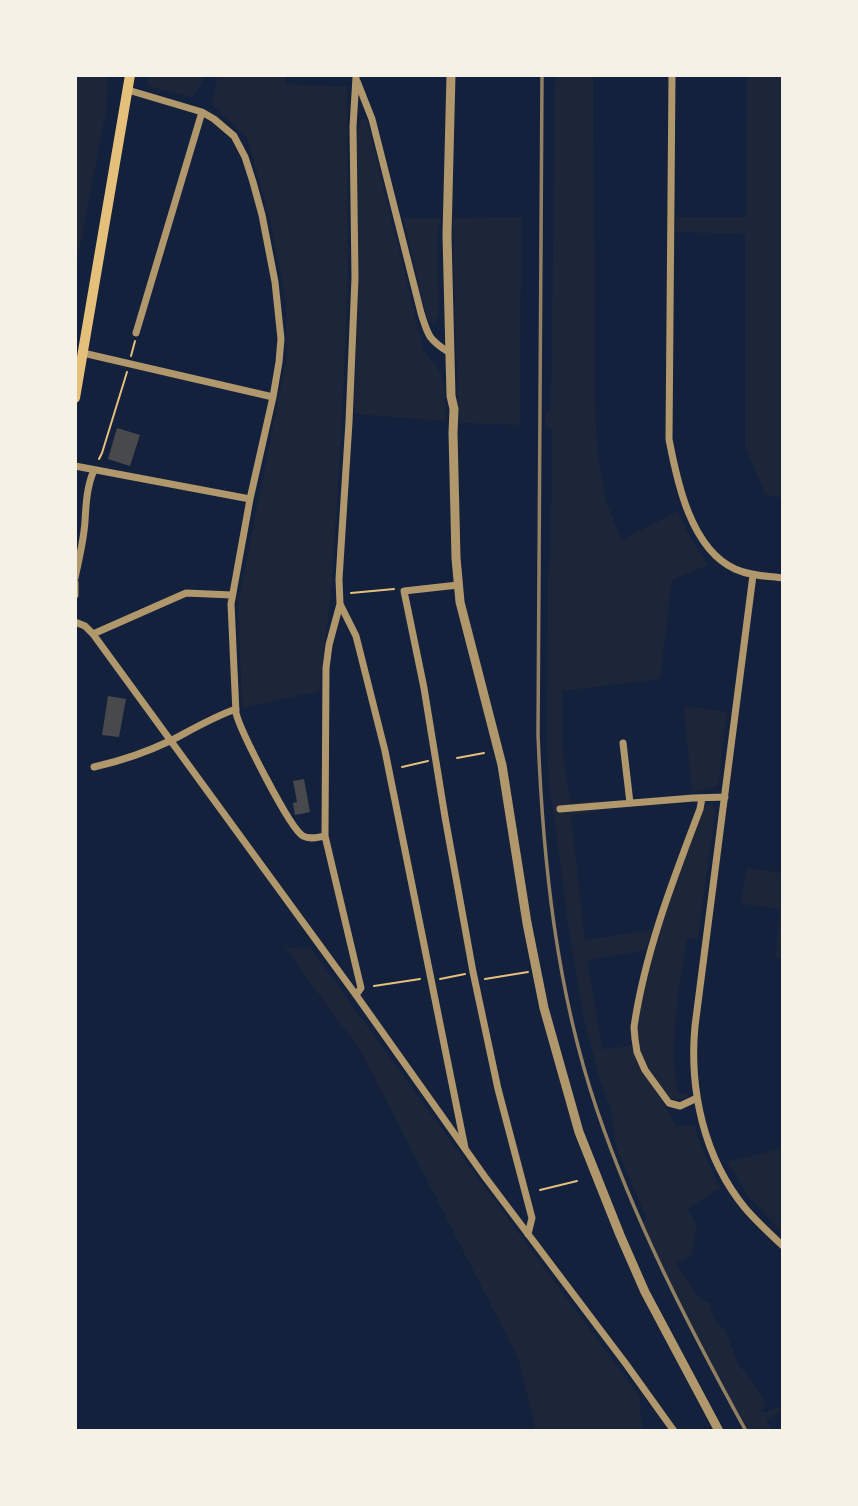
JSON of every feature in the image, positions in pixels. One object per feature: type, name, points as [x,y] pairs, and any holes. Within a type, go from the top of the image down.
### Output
[{"type":"main road","points":[[75,398],[130,75]]},
{"type":"street","points":[[450,75],[447,235],[458,585],[471,649],[500,757],[544,1009],[576,1123],[599,1185],[645,1292],[719,1431]]},
{"type":"street","points":[[672,75],[669,439],[676,480],[701,538],[724,563],[733,569],[753,575],[783,578]]},
{"type":"street","points":[[356,76],[372,119],[427,333],[435,344],[450,353]]},
{"type":"street","points":[[356,76],[353,127],[355,278],[339,579],[340,604],[326,668],[325,836],[361,988],[356,995]]},
{"type":"street","points":[[128,90],[202,112],[227,129],[239,144],[262,215],[281,339],[273,397],[232,595],[237,721],[292,824],[302,836],[310,839],[325,836]]},
{"type":"street","points":[[136,333],[202,112]]},
{"type":"street","points":[[83,353],[273,397]]},
{"type":"street","points":[[75,466],[250,499]]},
{"type":"street","points":[[75,595],[90,478],[94,470]]},
{"type":"street","points":[[753,575],[695,1026],[694,1064],[697,1098],[707,1137],[718,1163],[746,1208],[783,1246]]},
{"type":"street","points":[[458,585],[400,590],[424,688],[473,972],[499,1096],[532,1218],[528,1234]]},
{"type":"street","points":[[93,634],[186,593],[232,595]]},
{"type":"street","points":[[340,604],[356,636],[382,738],[434,978],[466,1148]]},
{"type":"street","points":[[75,622],[85,626],[93,634],[674,1431]]},
{"type":"street","points":[[94,766],[133,756],[236,709]]},
{"type":"street","points":[[623,743],[630,803]]},
{"type":"street","points":[[560,810],[725,797]]},
{"type":"street","points":[[697,1098],[680,1106],[669,1103],[645,1070],[637,1052],[635,1027],[652,947],[702,798]]},
{"type":"path","points":[[94,470],[102,453],[130,363],[136,333]]},
{"type":"path","points":[[350,593],[400,590]]},
{"type":"path","points":[[457,758],[484,753]]},
{"type":"path","points":[[402,767],[433,761]]},
{"type":"path","points":[[475,981],[536,970]]},
{"type":"path","points":[[374,986],[473,972]]},
{"type":"path","points":[[540,1190],[577,1181]]},
{"type":"shaded area","points":[[75,75],[108,75],[106,110],[75,273]]},
{"type":"shaded area","points":[[148,75],[203,75],[201,84],[192,97],[151,87],[148,84]]},
{"type":"shaded area","points":[[218,75],[286,75],[286,84],[347,87],[348,280],[342,422],[331,596],[319,691],[242,708],[238,602],[287,355],[286,304],[270,220],[247,138],[212,105]]},
{"type":"shaded area","points":[[555,75],[593,75],[595,414],[606,502],[622,540],[678,511],[690,538],[708,565],[672,580],[660,679],[562,691],[562,747],[570,803],[598,800],[599,811],[571,815],[585,940],[652,930],[646,950],[587,960],[602,1049],[632,1046],[642,1069],[677,1126],[694,1125],[720,1188],[687,1209],[697,1226],[692,1255],[676,1263],[700,1299],[710,1303],[711,1313],[716,1323],[725,1330],[738,1363],[762,1396],[765,1404],[761,1411],[767,1412],[783,1404],[783,1410],[766,1420],[772,1431],[747,1431],[684,1314],[640,1223],[647,1219],[616,1147],[611,1110],[599,1077],[583,1015],[569,929],[547,747],[552,429],[545,426],[545,412],[551,409]]},
{"type":"shaded area","points":[[747,75],[783,75],[783,498],[766,495],[745,447],[745,234],[676,232],[676,217],[746,217]]},
{"type":"shaded area","points":[[364,118],[367,121],[424,351],[437,367],[444,383],[446,421],[354,414],[358,277],[357,136],[360,121]]},
{"type":"shaded area","points":[[521,217],[520,425],[459,423],[453,218]]},
{"type":"shaded area","points":[[403,218],[441,218],[437,238],[439,313],[433,322],[427,318]]},
{"type":"shaded area","points":[[684,706],[727,712],[718,786],[692,793]]},
{"type":"shaded area","points":[[712,804],[715,811],[698,939],[687,938],[674,1036],[678,1094],[687,1093],[688,1097],[676,1100],[658,1083],[643,1059],[638,1044],[638,1016],[672,893],[703,809]]},
{"type":"shaded area","points":[[746,868],[783,873],[783,959],[775,958],[780,909],[741,904]]},
{"type":"shaded area","points":[[310,947],[639,1396],[643,1431],[536,1431],[518,1358],[362,1053],[285,948]]},
{"type":"shaded area","points":[[783,1148],[783,1233],[748,1196],[728,1162]]},
{"type":"building","points":[[117,428],[140,435],[130,466],[108,459]]},
{"type":"building","points":[[108,696],[126,699],[119,737],[102,735]]},
{"type":"building","points":[[304,779],[310,812],[295,815],[293,803],[297,802],[293,781]]},
{"type":"railway","points":[[542,75],[538,735],[554,924],[571,1018],[612,1152],[664,1274],[746,1431]]}]
